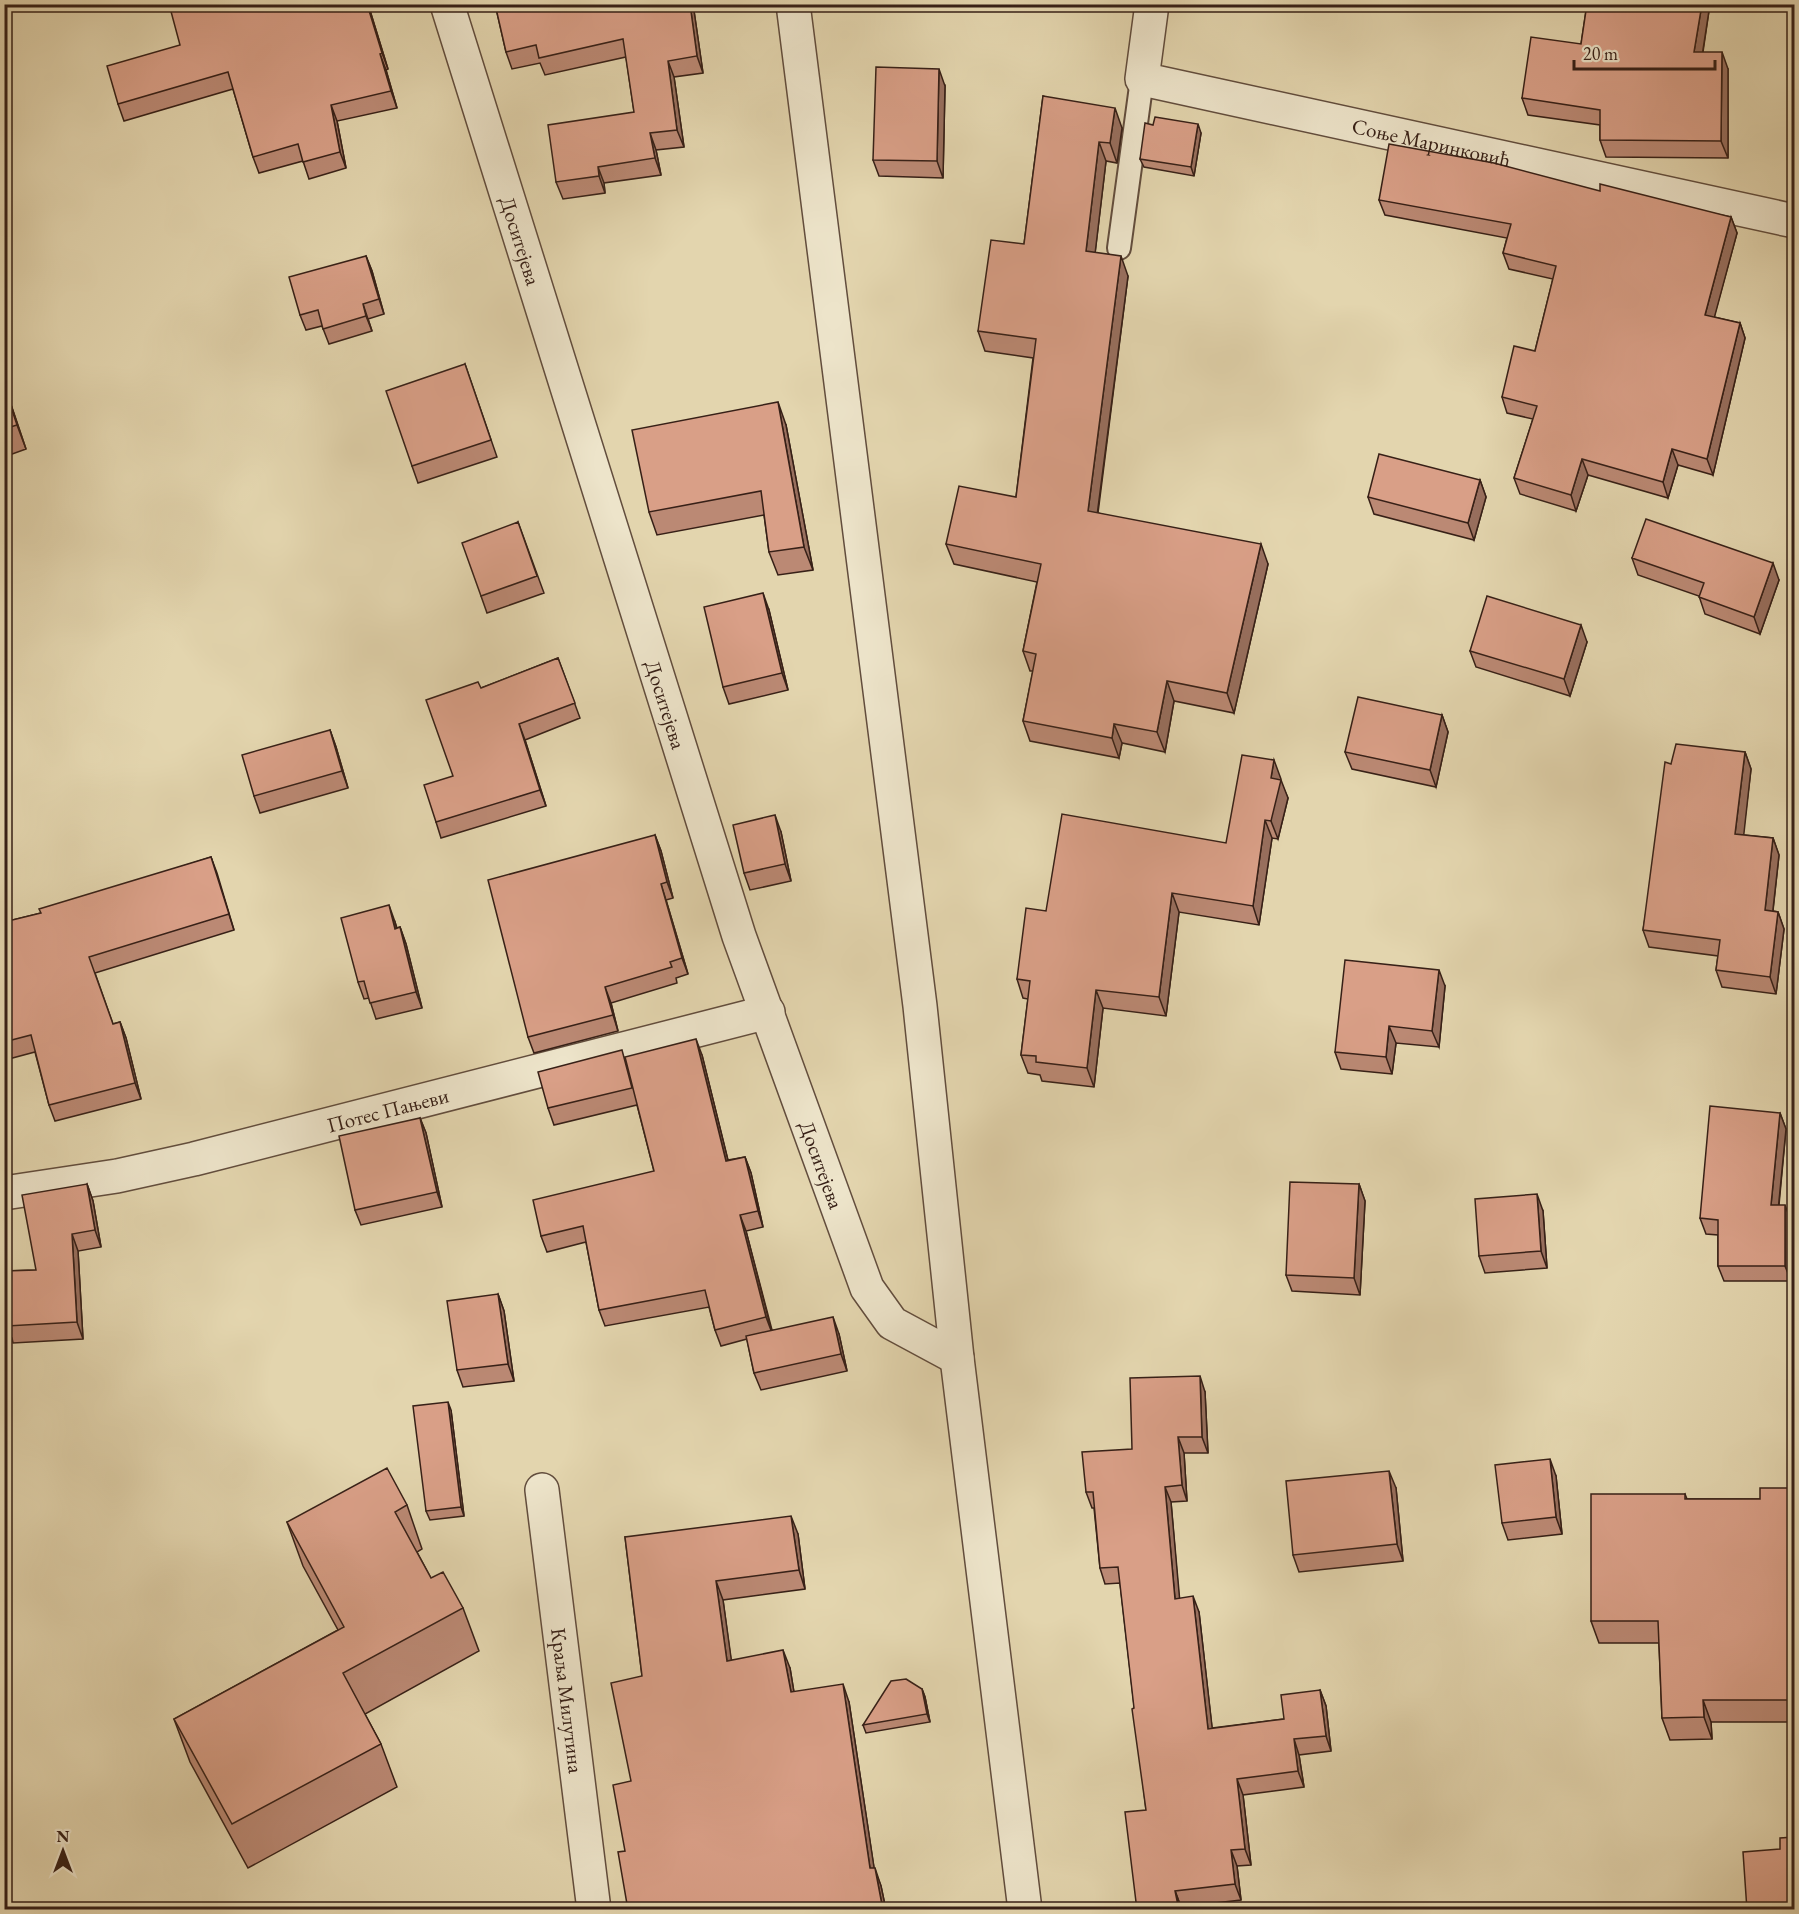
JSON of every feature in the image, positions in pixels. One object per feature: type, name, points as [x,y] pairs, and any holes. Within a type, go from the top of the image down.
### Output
[{"type":"street","name":"Доситејева","points":[[447,4],[739,936],[867,1288],[892,1323],[957,1358]]},
{"type":"street","points":[[793,4],[920,1006],[957,1358],[1025,1910]]},
{"type":"street","points":[[1142,79],[1152,4]]},
{"type":"street","name":"Соње Маринковић","points":[[1142,79],[1794,220]]},
{"type":"street","name":"Потес Пањеви","points":[[4,1193],[117,1176],[194,1159],[768,1012]]},
{"type":"street","name":"Краља Милутина","points":[[542,1490],[594,1910]]},
{"type":"lane","points":[[1119,248],[1142,79]]},
{"type":"building","points":[[169,4],[367,4],[391,91],[331,105],[340,152],[303,162],[298,144],[253,157],[228,72],[118,104],[107,66],[180,45]]},
{"type":"building","points":[[495,4],[690,4],[697,56],[668,61],[677,130],[650,133],[655,158],[598,167],[599,176],[556,182],[548,125],[634,112],[623,39],[539,58],[536,45],[506,52]]},
{"type":"building","points":[[1587,4],[1702,4],[1694,52],[1722,52],[1721,141],[1600,140],[1600,110],[1522,98],[1531,37],[1581,44]]},
{"type":"building","points":[[876,67],[939,69],[937,161],[873,160]]},
{"type":"building","points":[[1043,96],[1115,108],[1110,143],[1099,142],[1086,251],[1121,256],[1088,511],[1261,544],[1227,693],[1167,681],[1157,732],[1114,724],[1112,738],[1023,721],[1036,654],[1023,651],[1041,564],[946,544],[959,486],[1016,497],[1036,339],[978,331],[991,240],[1024,244]]},
{"type":"building","points":[[1155,117],[1198,124],[1191,167],[1140,159],[1145,123],[1153,125]]},
{"type":"building","points":[[1389,144],[1494,163],[1600,191],[1600,184],[1731,217],[1705,315],[1740,323],[1707,459],[1672,449],[1663,482],[1582,459],[1571,495],[1514,478],[1537,406],[1502,397],[1514,346],[1535,351],[1556,266],[1503,253],[1511,224],[1379,200]]},
{"type":"building","points":[[366,256],[379,299],[363,304],[366,316],[323,329],[318,310],[300,315],[289,277]]},
{"type":"building","points":[[465,364],[491,440],[412,466],[386,391]]},
{"type":"building","points":[[4,386],[17,425],[4,429]]},
{"type":"building","points":[[778,402],[804,547],[769,552],[761,491],[649,512],[632,430]]},
{"type":"building","points":[[1379,454],[1480,480],[1468,523],[1368,497]]},
{"type":"building","points":[[1646,519],[1773,563],[1754,617],[1699,597],[1704,583],[1632,558]]},
{"type":"building","points":[[518,522],[537,576],[481,596],[462,543]]},
{"type":"building","points":[[763,593],[782,673],[723,687],[704,607]]},
{"type":"building","points":[[1487,596],[1581,625],[1564,679],[1470,651]]},
{"type":"building","points":[[558,658],[575,703],[519,724],[540,790],[436,822],[424,785],[453,776],[426,700],[478,682],[481,688]]},
{"type":"building","points":[[1358,697],[1442,715],[1430,770],[1345,752]]},
{"type":"building","points":[[330,730],[342,771],[254,796],[242,755]]},
{"type":"building","points":[[1676,744],[1745,752],[1735,834],[1773,838],[1765,910],[1778,912],[1770,977],[1716,970],[1720,940],[1643,930],[1665,762],[1671,764]]},
{"type":"building","points":[[1242,755],[1274,760],[1271,778],[1281,780],[1271,821],[1265,820],[1253,906],[1172,893],[1159,997],[1096,990],[1087,1068],[1036,1062],[1036,1056],[1021,1055],[1030,981],[1017,979],[1026,908],[1046,911],[1062,814],[1226,843]]},
{"type":"building","points":[[775,815],[785,864],[744,873],[733,825]]},
{"type":"building","points":[[655,835],[667,882],[661,884],[682,958],[670,962],[672,967],[605,987],[613,1015],[528,1037],[488,880]]},
{"type":"building","points":[[211,857],[229,914],[89,957],[113,1024],[120,1022],[135,1083],[49,1105],[31,1035],[4,1042],[4,922],[41,913],[39,909]]},
{"type":"building","points":[[389,905],[395,929],[400,927],[416,992],[370,1003],[364,981],[358,982],[341,918]]},
{"type":"building","points":[[1345,960],[1439,970],[1432,1031],[1389,1026],[1386,1057],[1335,1052]]},
{"type":"building","points":[[696,1039],[726,1161],[745,1157],[758,1211],[740,1215],[766,1317],[715,1330],[705,1290],[599,1310],[583,1226],[541,1236],[533,1200],[654,1171],[625,1057]]},
{"type":"building","points":[[622,1050],[632,1088],[548,1108],[538,1072]]},
{"type":"building","points":[[1710,1106],[1780,1113],[1771,1205],[1785,1205],[1785,1266],[1718,1266],[1718,1220],[1700,1218]]},
{"type":"building","points":[[420,1118],[437,1192],[355,1210],[339,1136]]},
{"type":"building","points":[[1290,1182],[1359,1184],[1354,1278],[1286,1275]]},
{"type":"building","points":[[87,1184],[95,1230],[72,1234],[77,1322],[7,1326],[7,1322],[4,1322],[4,1271],[36,1270],[22,1195]]},
{"type":"building","points":[[1537,1194],[1541,1251],[1479,1256],[1475,1199]]},
{"type":"building","points":[[498,1294],[508,1364],[457,1370],[447,1301]]},
{"type":"building","points":[[833,1317],[841,1354],[754,1373],[746,1336]]},
{"type":"building","points":[[1200,1376],[1202,1437],[1178,1437],[1182,1485],[1165,1487],[1175,1599],[1193,1596],[1208,1729],[1284,1719],[1281,1695],[1320,1690],[1326,1736],[1294,1739],[1298,1771],[1237,1779],[1245,1849],[1231,1850],[1235,1884],[1175,1891],[1179,1910],[1137,1910],[1125,1812],[1146,1810],[1132,1709],[1134,1708],[1118,1567],[1100,1568],[1093,1492],[1086,1492],[1082,1452],[1132,1449],[1130,1378]]},
{"type":"building","points":[[448,1402],[461,1507],[426,1511],[413,1406]]},
{"type":"building","points":[[1550,1459],[1556,1517],[1502,1523],[1495,1465]]},
{"type":"building","points":[[387,1468],[407,1505],[395,1512],[431,1578],[443,1572],[463,1608],[343,1673],[381,1744],[232,1824],[174,1719],[344,1627],[287,1522]]},
{"type":"building","points":[[1389,1471],[1397,1544],[1293,1555],[1286,1481]]},
{"type":"building","points":[[1760,1488],[1794,1488],[1794,1700],[1703,1700],[1704,1717],[1662,1718],[1658,1621],[1591,1621],[1591,1494],[1685,1494],[1685,1499],[1760,1499]]},
{"type":"building","points":[[791,1516],[799,1570],[716,1581],[727,1661],[783,1650],[791,1692],[843,1684],[870,1868],[875,1868],[883,1910],[628,1910],[618,1852],[625,1851],[613,1785],[631,1781],[611,1683],[642,1676],[625,1537]]},
{"type":"building","points":[[906,1679],[922,1689],[927,1714],[863,1725],[891,1681]]},
{"type":"building","points":[[1794,1837],[1794,1910],[1747,1910],[1743,1852],[1780,1849],[1780,1838]]}]
